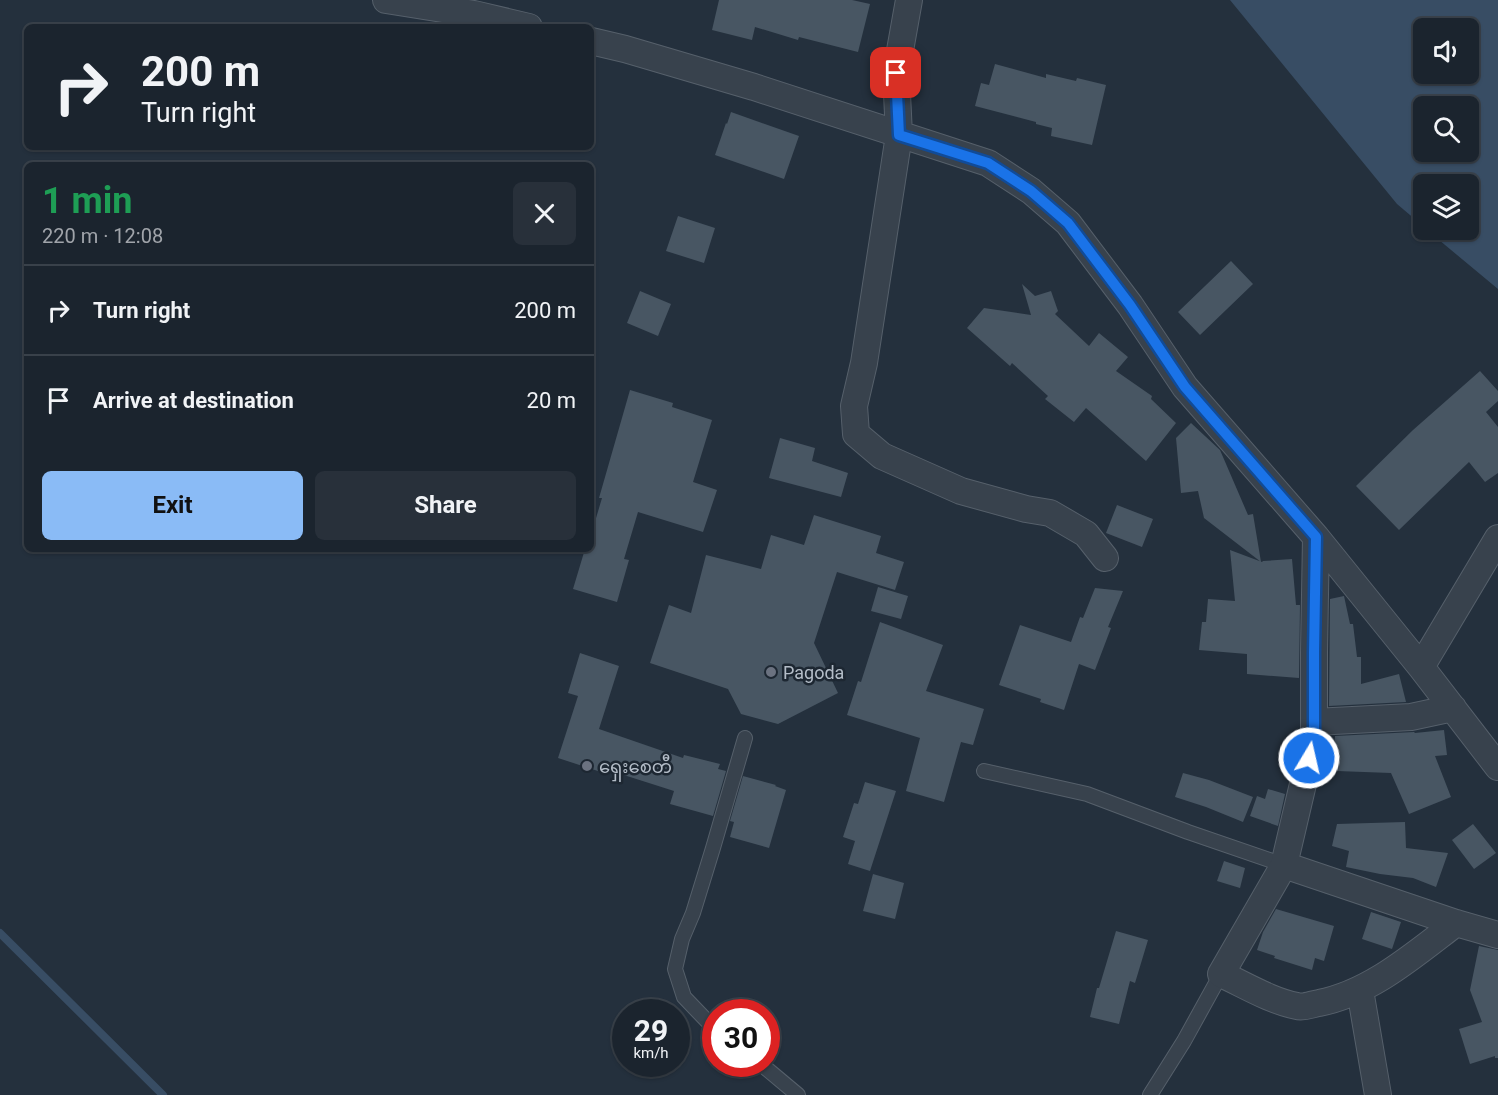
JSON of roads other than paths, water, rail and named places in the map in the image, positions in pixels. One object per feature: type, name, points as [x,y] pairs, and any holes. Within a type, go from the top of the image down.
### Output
[{"type":"street","points":[[386,0],[474,14],[516,24]]},
{"type":"street","points":[[909,0],[896,73],[899,135],[864,363],[854,406],[856,434],[882,456],[961,491],[1026,509],[1050,513],[1086,534],[1105,558]]},
{"type":"street","points":[[594,42],[754,87],[988,163],[1031,191],[1068,223],[1130,305],[1185,387],[1316,537],[1498,767]]},
{"type":"street","points":[[1316,537],[1314,737],[1284,865],[1221,974],[1273,998],[1299,1007],[1334,1000],[1360,990],[1456,923]]},
{"type":"street","points":[[1421,667],[1498,538]]},
{"type":"street","points":[[1314,722],[1411,717],[1453,708]]},
{"type":"street","points":[[1284,865],[1498,935]]},
{"type":"street","points":[[1360,990],[1378,1095]]},
{"type":"lane","points":[[702,1016],[684,997],[675,969],[681,939],[693,913],[745,738]]},
{"type":"lane","points":[[984,771],[1087,794],[1284,865]]},
{"type":"lane","points":[[1150,1095],[1184,1041],[1221,974]]},
{"type":"lane","points":[[777,1077],[798,1095]]},
{"type":"water","points":[[1230,0],[1498,0],[1498,289],[1439,240],[1479,240],[1479,174],[1413,174],[1413,218],[1397,204]]},
{"type":"waterway","points":[[0,933],[163,1095]]},
{"type":"place","name":"Pagoda","points":[[771,672]]},
{"type":"place","name":"ရှေးစေတီ","points":[[587,766]]}]
